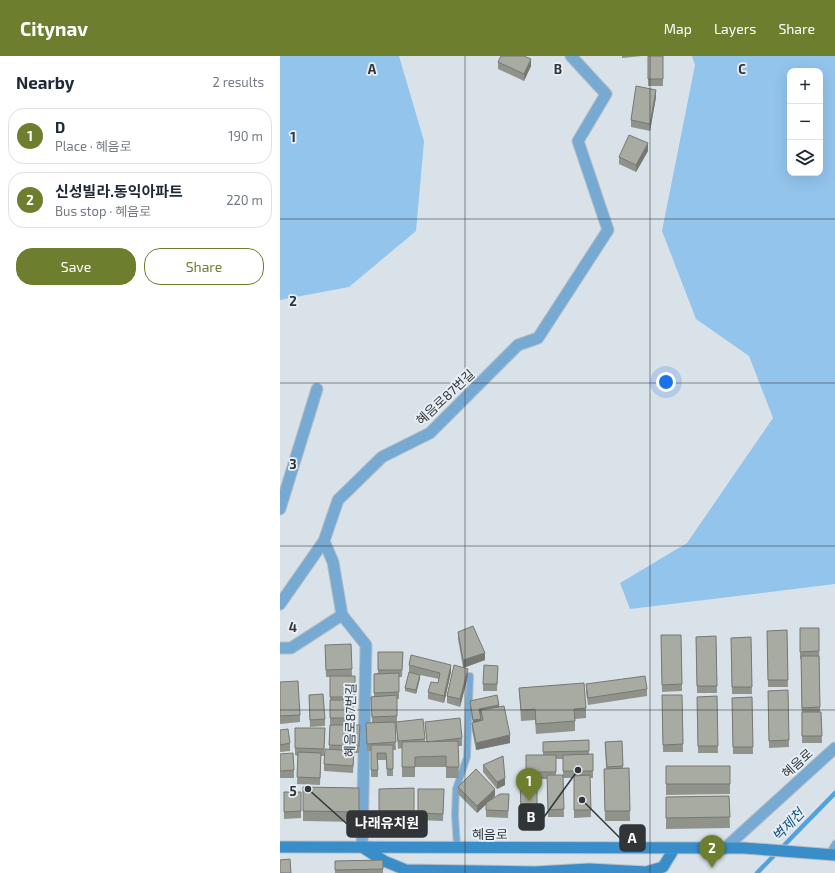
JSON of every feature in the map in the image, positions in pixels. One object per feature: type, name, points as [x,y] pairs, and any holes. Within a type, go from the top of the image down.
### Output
[{"type":"main road","name":"혜음로","points":[[280,847],[744,848],[828,854]]},
{"type":"main road","points":[[362,847],[384,861],[406,870],[535,872],[589,869],[646,872],[662,867],[674,849]]},
{"type":"street","name":"혜음로87번길","points":[[362,847],[366,645],[342,615],[333,562],[324,541],[338,500],[382,457],[430,433],[518,345],[538,338],[608,230],[578,141],[606,94],[571,56]]},
{"type":"street","points":[[280,508],[317,389]]},
{"type":"street","points":[[280,604],[324,541]]},
{"type":"street","points":[[280,648],[291,648],[342,615]]},
{"type":"street","name":"혜음로","points":[[724,849],[835,748]]},
{"type":"lane","points":[[458,848],[455,815],[456,789],[467,757],[470,676]]},
{"type":"lane","points":[[828,854],[835,844]]},
{"type":"shaded area","points":[[280,56],[399,56],[424,141],[416,231],[349,287],[280,300]]},
{"type":"shaded area","points":[[692,56],[835,56],[835,584],[630,609],[620,583],[687,543],[773,418],[749,356],[696,319],[662,231],[695,65]]},
{"type":"building","points":[[501,56],[524,56],[531,59],[524,74],[498,62]]},
{"type":"building","points":[[648,56],[663,56],[663,79],[648,79]]},
{"type":"building","points":[[636,86],[656,90],[650,124],[631,120]]},
{"type":"building","points":[[629,135],[648,143],[636,165],[619,157]]},
{"type":"building","points":[[473,626],[485,653],[463,660],[458,632]]},
{"type":"building","points":[[800,628],[819,628],[819,651],[800,652]]},
{"type":"building","points":[[787,630],[788,680],[768,680],[767,631]]},
{"type":"building","points":[[661,635],[681,635],[682,684],[662,685]]},
{"type":"building","points":[[716,636],[717,686],[697,686],[696,637]]},
{"type":"building","points":[[751,637],[752,687],[732,687],[731,638]]},
{"type":"building","points":[[351,644],[352,669],[326,670],[325,645]]},
{"type":"building","points":[[378,652],[403,652],[402,670],[378,670]]},
{"type":"building","points":[[411,655],[451,665],[444,696],[428,692],[431,682],[438,683],[440,673],[409,665]]},
{"type":"building","points":[[801,656],[819,656],[820,707],[802,708]]},
{"type":"building","points":[[454,665],[468,669],[460,699],[447,696]]},
{"type":"building","points":[[484,665],[498,666],[497,684],[483,684]]},
{"type":"building","points":[[409,672],[420,675],[416,690],[405,688]]},
{"type":"building","points":[[399,673],[399,692],[374,693],[374,674]]},
{"type":"building","points":[[330,676],[355,676],[355,697],[330,697]]},
{"type":"building","points":[[645,676],[647,689],[588,698],[586,684]]},
{"type":"building","points":[[298,681],[300,715],[280,716],[280,682]]},
{"type":"building","points":[[584,683],[586,708],[574,709],[575,721],[536,724],[535,709],[521,710],[519,688]]},
{"type":"building","points":[[788,690],[789,740],[769,741],[768,691]]},
{"type":"building","points":[[323,694],[325,719],[310,720],[309,695]]},
{"type":"building","points":[[397,695],[397,716],[372,717],[371,697]]},
{"type":"building","points":[[497,695],[499,705],[479,709],[481,719],[473,720],[470,701]]},
{"type":"building","points":[[662,695],[682,695],[683,744],[663,745]]},
{"type":"building","points":[[717,696],[718,746],[698,746],[697,697]]},
{"type":"building","points":[[752,697],[753,747],[733,747],[732,698]]},
{"type":"building","points":[[330,700],[353,700],[353,718],[330,718]]},
{"type":"building","points":[[504,706],[510,735],[476,743],[472,723],[483,720],[481,710]]},
{"type":"building","points":[[802,712],[821,712],[822,736],[802,736]]},
{"type":"building","points":[[460,718],[462,738],[427,742],[425,722]]},
{"type":"building","points":[[423,719],[425,739],[398,741],[396,722]]},
{"type":"building","points":[[395,722],[396,742],[367,744],[366,723]]},
{"type":"building","points":[[330,725],[360,725],[359,746],[329,745]]},
{"type":"building","points":[[295,728],[325,728],[324,749],[295,748]]},
{"type":"building","points":[[288,729],[290,743],[280,745],[280,730]]},
{"type":"building","points":[[589,740],[589,751],[543,752],[543,742]]},
{"type":"building","points":[[458,741],[459,767],[446,767],[446,756],[415,757],[415,767],[402,767],[402,742]]},
{"type":"building","points":[[622,741],[623,766],[607,767],[605,742]]},
{"type":"building","points":[[371,745],[393,745],[393,769],[387,769],[386,753],[377,753],[378,770],[371,770]]},
{"type":"building","points":[[325,749],[354,751],[353,766],[324,764]]},
{"type":"building","points":[[298,752],[321,753],[320,778],[297,777]]},
{"type":"building","points":[[293,753],[294,770],[280,771],[280,754]]},
{"type":"building","points":[[593,754],[593,771],[563,771],[563,755]]},
{"type":"building","points":[[526,755],[556,755],[556,772],[526,772]]},
{"type":"building","points":[[503,756],[505,778],[497,782],[483,765]]},
{"type":"building","points":[[666,766],[730,766],[730,784],[666,784]]},
{"type":"building","points":[[629,768],[630,811],[605,811],[604,769]]},
{"type":"building","points":[[476,769],[495,789],[477,806],[458,787]]},
{"type":"building","points":[[547,775],[563,775],[564,809],[548,810]]},
{"type":"building","points":[[590,775],[591,810],[574,810],[574,776]]},
{"type":"building","points":[[537,776],[537,811],[521,811],[520,777]]},
{"type":"building","points":[[303,787],[359,788],[359,812],[303,811]]},
{"type":"building","points":[[414,788],[414,812],[379,813],[379,789]]},
{"type":"building","points":[[418,789],[444,789],[443,814],[418,813]]},
{"type":"building","points":[[284,792],[301,792],[301,811],[284,812]]},
{"type":"building","points":[[500,794],[509,794],[508,811],[486,810],[486,803]]},
{"type":"building","points":[[729,796],[730,817],[666,818],[666,797]]},
{"type":"building","points":[[290,859],[291,873],[280,873],[280,860]]},
{"type":"building","points":[[383,860],[383,869],[335,870],[335,861]]},
{"type":"waterway","name":"벽제천","points":[[757,873],[835,793]]},
{"type":"place","name":"B","points":[[578,770]]},
{"type":"place","name":"나래유치원","points":[[308,789]]},
{"type":"place","name":"A","points":[[582,800]]},
{"type":"place","name":"D","points":[[529,801]]},
{"type":"place","name":"신성빌라.동익아파트","points":[[712,868]]}]
